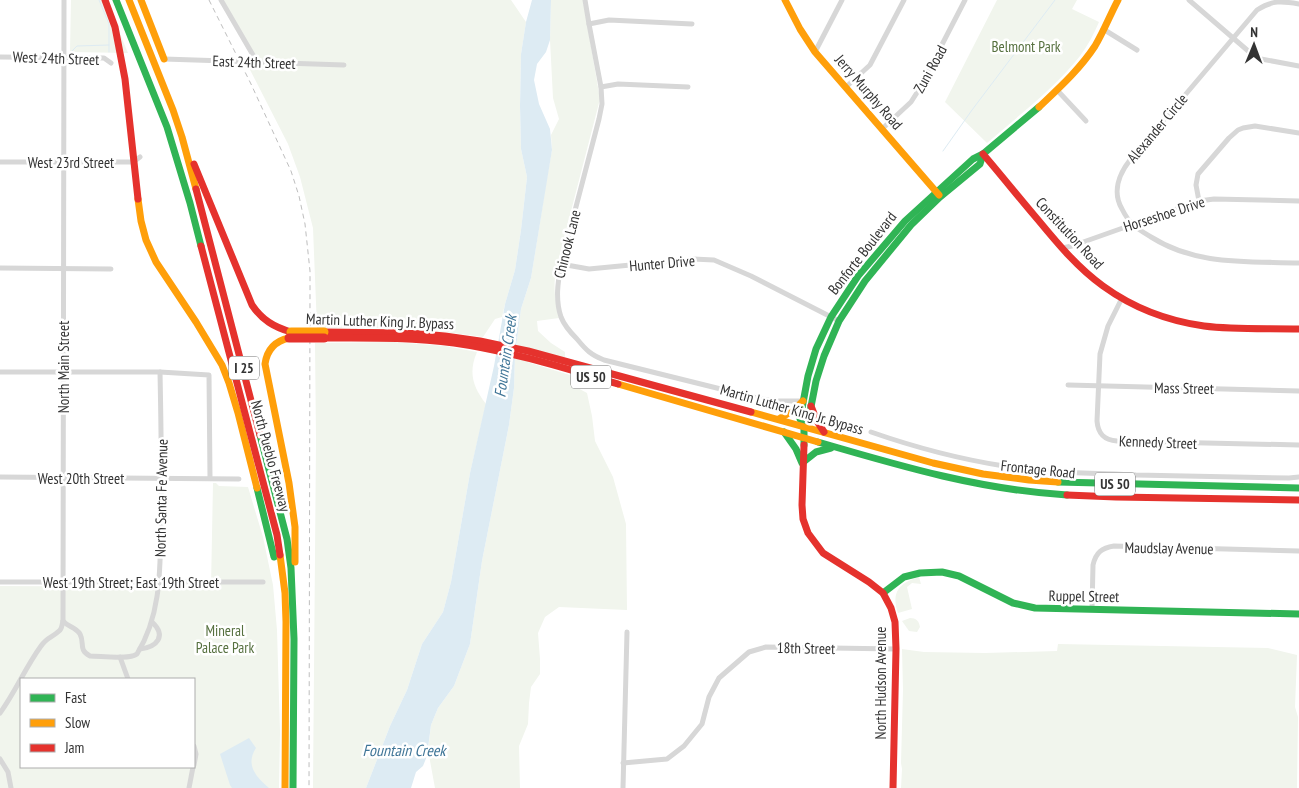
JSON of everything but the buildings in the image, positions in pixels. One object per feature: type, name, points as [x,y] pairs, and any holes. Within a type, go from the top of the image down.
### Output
[{"type":"main road","points":[[106,0],[115,27],[121,55],[137,159],[141,221],[146,240],[156,262],[222,365],[229,383],[255,475],[274,552],[277,573],[285,593]]},
{"type":"main road","name":"North Pueblo Freeway","points":[[116,0],[163,119],[181,174],[277,535],[285,593],[285,788]]},
{"type":"main road","name":"North Pueblo Freeway","points":[[129,0],[182,137],[283,519],[291,561],[294,602],[293,788]]},
{"type":"main road","points":[[140,0],[164,59]]},
{"type":"main road","name":"Jerry Murphy Road","points":[[785,0],[815,52],[938,195]]},
{"type":"main road","name":"Bonforte Boulevard","points":[[803,438],[804,427],[800,419],[807,404],[808,376],[816,349],[866,265],[905,220],[938,195],[973,159],[983,154],[1056,90],[1080,66],[1092,50],[1118,0]]},
{"type":"main road","points":[[182,137],[252,305],[267,323],[287,333],[282,340],[272,346],[267,354],[265,364],[289,482],[295,549],[294,602]]},
{"type":"main road","name":"Constitution Road","points":[[983,154],[1078,266],[1122,298],[1162,316],[1189,323],[1218,327],[1299,330]]},
{"type":"main road","name":"Martin Luther King Jr. Bypass","points":[[287,333],[395,339],[445,339],[494,350],[528,355],[778,419],[933,463],[983,474],[1029,480],[1110,484],[1299,488]]},
{"type":"main road","name":"Martin Luther King Jr. Bypass","points":[[528,355],[833,447],[935,475],[982,485],[1051,494],[1299,500]]},
{"type":"main road","points":[[778,419],[807,404],[824,432]]},
{"type":"main road","points":[[784,432],[796,449],[802,463],[816,452],[833,447]]},
{"type":"main road","name":"North Hudson Avenue","points":[[803,438],[803,512],[808,533],[823,553],[869,582],[882,593],[891,608],[895,622],[893,788]]},
{"type":"main road","name":"Ruppel Street","points":[[882,593],[904,577],[930,571],[959,576],[1013,604],[1034,608],[1299,614]]},
{"type":"street","name":"North Main Street","points":[[63,621],[64,0]]},
{"type":"street","points":[[221,0],[256,62]]},
{"type":"street","name":"Chinook Lane","points":[[585,0],[601,87],[602,104],[557,283],[562,318],[568,329],[593,356],[604,360],[761,399],[807,404]]},
{"type":"street","points":[[815,52],[842,0]]},
{"type":"street","points":[[846,87],[870,66],[904,0]]},
{"type":"street","name":"Zuni Road","points":[[882,129],[911,102],[966,0]]},
{"type":"street","points":[[1189,0],[1257,58],[1299,66]]},
{"type":"street","name":"Alexander Circle","points":[[1131,224],[1120,205],[1118,197],[1118,182],[1123,169],[1258,10],[1267,4],[1280,1],[1299,4]]},
{"type":"street","points":[[588,24],[609,20],[692,24]]},
{"type":"street","points":[[1103,29],[1137,50]]},
{"type":"street","name":"West 24th Street","points":[[0,57],[104,58],[111,63]]},
{"type":"street","name":"East 24th Street","points":[[164,59],[344,65]]},
{"type":"street","points":[[601,87],[618,84],[688,87]]},
{"type":"street","points":[[1056,90],[1086,121]]},
{"type":"street","points":[[1199,201],[1196,185],[1198,174],[1238,130],[1255,126],[1299,132]]},
{"type":"street","name":"West 23rd Street","points":[[0,162],[137,159]]},
{"type":"street","name":"Horseshoe Drive","points":[[1062,248],[1199,201],[1214,198],[1299,201]]},
{"type":"street","points":[[1131,224],[1168,246],[1194,256],[1225,261],[1299,263]]},
{"type":"street","name":"Hunter Drive","points":[[561,264],[589,269],[693,259],[714,260],[751,276],[835,319]]},
{"type":"street","points":[[0,268],[111,269]]},
{"type":"street","name":"Kennedy Street","points":[[1122,298],[1105,335],[1100,354],[1097,425],[1100,433],[1106,439],[1117,441],[1299,445]]},
{"type":"street","points":[[0,372],[160,372],[209,375],[210,478]]},
{"type":"street","name":"North Santa Fe Avenue","points":[[120,657],[133,657],[140,650],[152,622],[159,584],[162,478],[160,372]]},
{"type":"street","name":"Mass Street","points":[[1068,385],[1299,390]]},
{"type":"street","name":"Frontage Road","points":[[871,432],[977,462],[1024,469],[1072,473],[1299,477]]},
{"type":"street","name":"West 20th Street","points":[[0,477],[239,479]]},
{"type":"street","name":"Maudslay Avenue","points":[[1092,609],[1094,558],[1102,549],[1108,547],[1299,551]]},
{"type":"street","name":"West 19th Street; East 19th Street","points":[[0,582],[159,584],[263,582]]},
{"type":"street","points":[[21,678],[39,649],[46,640],[59,631],[63,621],[67,626],[79,633],[82,648],[87,655],[120,657],[128,678]]},
{"type":"street","name":"North Santa Fe Avenue","points":[[140,650],[151,646],[159,637],[158,628],[152,622]]},
{"type":"street","points":[[623,788],[627,632]]},
{"type":"street","name":"18th Street","points":[[623,763],[667,759],[684,746],[702,724],[709,697],[718,678],[749,652],[766,647],[896,650]]},
{"type":"street","points":[[0,713],[14,694],[20,681]]},
{"type":"street","points":[[0,759],[8,772],[11,788]]},
{"type":"street","points":[[188,788],[192,768]]},
{"type":"green space","points":[[71,0],[106,0],[128,53],[70,52]]},
{"type":"green space","points":[[221,0],[511,0],[526,22],[521,54],[520,106],[521,149],[527,177],[515,270],[502,317],[495,319],[483,337],[391,328],[317,328],[313,228],[300,177],[288,144],[246,62],[256,62]]},
{"type":"green space","points":[[551,0],[583,0],[600,99],[556,269],[555,294],[559,318],[537,321],[538,331],[565,352],[565,357],[527,362],[570,375],[574,386],[587,393],[595,441],[613,477],[626,524],[627,610],[559,607],[545,617],[538,633],[540,674],[531,687],[528,724],[519,746],[520,788],[435,788],[428,750],[431,725],[438,708],[454,686],[470,644],[482,561],[509,425],[521,309],[531,278],[552,150],[551,135],[559,119],[553,98],[550,40]]},
{"type":"green space","name":"Belmont Park","points":[[997,0],[1077,0],[1072,9],[1099,22],[1086,48],[1059,80],[987,143],[945,102]]},
{"type":"green space","points":[[394,342],[445,346],[477,352],[472,373],[473,379],[478,392],[486,404],[470,473],[451,582],[443,612],[422,644],[407,690],[390,726],[366,788],[313,788],[315,343]]},
{"type":"green space","name":"Mineral Palace Park","points":[[213,483],[219,486],[248,487],[263,537],[273,585],[277,630],[280,732],[279,788],[0,788],[0,586],[211,587]]},
{"type":"green space","points":[[919,577],[921,584],[912,583],[907,587],[912,609],[898,613],[896,594],[898,589],[906,582]]},
{"type":"green space","points":[[910,618],[916,619],[919,623],[920,627],[917,632],[909,631],[902,621]]},
{"type":"green space","points":[[1058,644],[1268,648],[1297,655],[1295,707],[1298,717],[1297,788],[901,788],[902,649],[924,652],[985,653],[1057,651]]},
{"type":"water","name":"Fountain Creek","points":[[532,0],[551,0],[550,40],[546,52],[537,64],[534,80],[539,104],[550,129],[552,150],[531,278],[521,309],[509,425],[482,561],[470,644],[454,686],[438,708],[431,725],[427,756],[423,766],[416,772],[411,788],[366,788],[390,726],[407,690],[422,644],[443,612],[451,582],[470,473],[494,366],[505,304],[515,270],[521,230],[527,177],[521,149],[521,54]]},
{"type":"water","points":[[249,738],[256,748],[253,754],[252,765],[256,775],[269,788],[232,788],[230,785],[220,754]]},
{"type":"waterway","points":[[99,0],[109,24],[109,52]]},
{"type":"waterway","points":[[943,151],[1055,0]]},
{"type":"waterway","points":[[72,51],[77,46],[109,45]]},
{"type":"railway","points":[[209,0],[251,84],[291,171],[305,224],[310,271],[309,788]]},
{"type":"traffic: fast","points":[[116,0],[167,127],[201,246]]},
{"type":"traffic: fast","points":[[804,445],[804,427],[800,419],[808,376],[816,349],[831,317],[858,276],[905,221],[973,159],[983,154],[1039,107]]},
{"type":"traffic: fast","points":[[804,427],[808,422],[816,381],[824,356],[839,321],[865,281],[911,225],[940,197],[980,164],[983,154]]},
{"type":"traffic: fast","points":[[784,432],[796,449],[802,463],[816,452],[831,448]]},
{"type":"traffic: fast","points":[[260,435],[287,539],[291,568],[294,639],[293,788]]},
{"type":"traffic: fast","points":[[818,442],[941,476],[1003,488],[1067,495]]},
{"type":"traffic: fast","points":[[1058,482],[1299,488]]},
{"type":"traffic: fast","points":[[257,488],[274,557]]},
{"type":"traffic: fast","points":[[883,593],[904,577],[920,573],[942,572],[959,576],[1013,603],[1035,608],[1299,614]]},
{"type":"traffic: slow","points":[[129,0],[173,110],[196,189]]},
{"type":"traffic: slow","points":[[141,0],[164,59]]},
{"type":"traffic: slow","points":[[785,0],[815,52],[939,195]]},
{"type":"traffic: slow","points":[[1039,107],[1083,63],[1098,40],[1118,0]]},
{"type":"traffic: slow","points":[[138,199],[146,240],[156,262],[222,365],[238,413],[257,488]]},
{"type":"traffic: slow","points":[[291,332],[324,332]]},
{"type":"traffic: slow","points":[[289,338],[280,341],[272,347],[265,364],[289,483],[295,527],[295,562]]},
{"type":"traffic: slow","points":[[618,384],[818,442]]},
{"type":"traffic: slow","points":[[779,419],[795,409],[803,401]]},
{"type":"traffic: slow","points":[[751,412],[933,463],[983,474],[1058,482]]},
{"type":"traffic: slow","points":[[280,555],[285,593],[286,622],[285,788]]},
{"type":"traffic: jam","points":[[105,0],[115,27],[125,79],[138,199]]},
{"type":"traffic: jam","points":[[983,154],[1069,255],[1094,279],[1114,294],[1138,307],[1164,317],[1191,324],[1216,327],[1299,329]]},
{"type":"traffic: jam","points":[[194,164],[252,305],[269,322],[291,332]]},
{"type":"traffic: jam","points":[[196,189],[260,435]]},
{"type":"traffic: jam","points":[[201,246],[277,535],[280,555]]},
{"type":"traffic: jam","points":[[324,332],[410,333],[480,341],[528,351],[751,412]]},
{"type":"traffic: jam","points":[[289,338],[324,338]]},
{"type":"traffic: jam","points":[[324,338],[405,339],[475,346],[516,355],[618,384]]},
{"type":"traffic: jam","points":[[811,406],[824,432]]},
{"type":"traffic: jam","points":[[804,445],[802,505],[803,519],[808,533],[823,553],[883,593],[891,608],[895,622],[893,788]]},
{"type":"traffic: jam","points":[[1067,495],[1299,500]]}]
